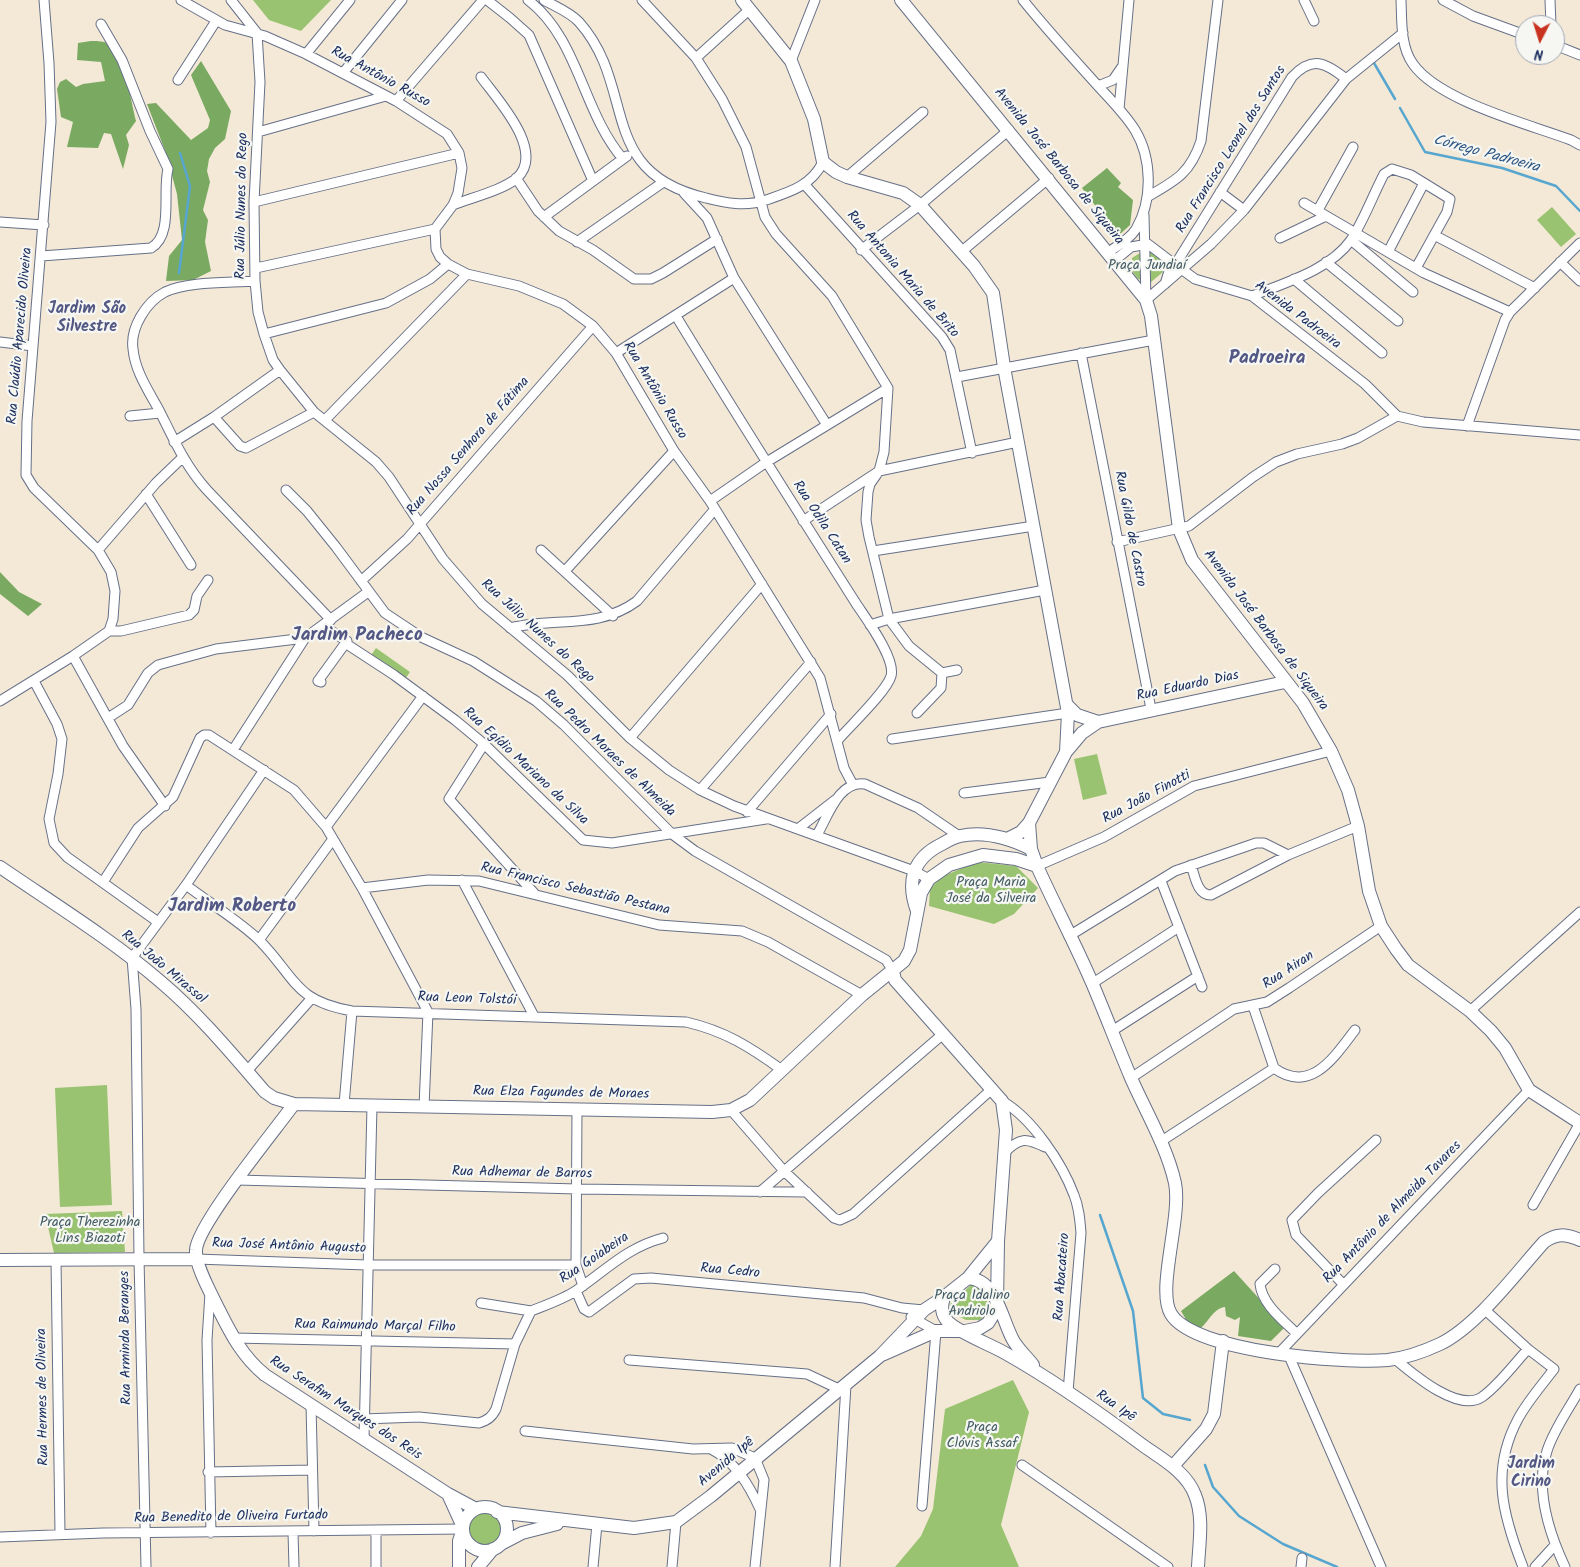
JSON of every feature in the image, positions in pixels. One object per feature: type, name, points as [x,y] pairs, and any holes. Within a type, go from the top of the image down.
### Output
[{"type":"street","name":"Rua Claúdio Aparecido Oliveira","points":[[44,0],[51,98],[44,225],[27,421],[26,478],[98,550],[111,572],[114,582],[113,619],[109,631]]},
{"type":"street","name":"Rua Antônio Russo","points":[[181,0],[216,21],[232,28],[257,34],[306,54],[386,96],[439,128],[452,141],[459,153]]},
{"type":"street","points":[[231,0],[257,34]]},
{"type":"street","points":[[306,54],[350,0]]},
{"type":"street","points":[[343,73],[402,0]]},
{"type":"street","points":[[396,102],[483,0]]},
{"type":"street","points":[[487,0],[529,36],[593,181]]},
{"type":"street","points":[[528,0],[548,17],[567,48],[597,121],[623,158]]},
{"type":"street","points":[[544,0],[578,21],[601,55],[633,152],[662,183],[684,193],[738,204],[760,202],[805,185],[814,178],[823,162]]},
{"type":"street","points":[[642,0],[696,58],[736,123],[754,170],[760,202],[770,226],[832,296],[888,388],[884,452],[879,471],[870,484],[866,520],[888,619],[909,646],[942,674]]},
{"type":"street","points":[[791,61],[815,0]]},
{"type":"street","name":"Avenida José Barbosa de Siqueira","points":[[901,0],[1049,178],[1146,300],[1154,340],[1179,529],[1192,560],[1245,626],[1285,682],[1304,703],[1331,751],[1348,790],[1358,826],[1367,892],[1381,926],[1408,965],[1470,1011],[1491,1031],[1505,1048],[1529,1090],[1580,1123]]},
{"type":"street","points":[[1119,109],[1129,0]]},
{"type":"street","points":[[1147,197],[1182,177],[1196,158],[1201,142],[1218,0]]},
{"type":"street","points":[[1304,0],[1314,21]]},
{"type":"street","points":[[1401,0],[1406,50],[1412,63],[1427,81],[1468,102],[1580,145]]},
{"type":"street","points":[[1443,0],[1473,16],[1515,31]]},
{"type":"street","points":[[1550,0],[1551,15]]},
{"type":"street","points":[[1028,2],[1119,109],[1141,142],[1147,170],[1147,197],[1144,209],[1136,229],[1111,257]]},
{"type":"street","points":[[696,58],[746,4],[791,61],[814,119],[823,162],[829,168],[847,177],[894,189],[920,206],[974,266],[993,293],[1004,367],[1067,709],[1066,752],[1029,823],[1020,832],[1009,838]]},
{"type":"street","points":[[548,17],[558,7]]},
{"type":"street","points":[[178,80],[216,21]]},
{"type":"street","points":[[41,256],[151,248],[156,245],[165,230],[168,169],[150,131],[122,60],[101,24]]},
{"type":"street","name":"Rua Francisco Leonel dos Santos","points":[[1175,265],[1199,256],[1244,210],[1346,79],[1403,33]]},
{"type":"street","name":"Rua Júlio Nunes do Rego","points":[[257,34],[260,82],[254,202],[255,281],[258,312],[264,334],[270,352],[280,370],[314,412],[376,462],[389,477],[455,574],[488,610],[566,675],[630,738],[669,770],[700,790],[747,812],[799,828],[914,871],[929,880]]},
{"type":"street","points":[[1565,49],[1580,55]]},
{"type":"street","name":"Rua Francisco Leonel dos Santos","points":[[1164,286],[1175,265],[1292,77],[1305,66],[1321,63],[1327,64],[1346,79]]},
{"type":"street","points":[[1098,86],[1113,80],[1123,67]]},
{"type":"street","points":[[453,205],[516,178],[526,160],[523,141],[510,116],[481,77]]},
{"type":"street","points":[[258,132],[386,96]]},
{"type":"street","points":[[847,177],[922,112]]},
{"type":"street","points":[[861,250],[920,206],[1009,130]]},
{"type":"street","points":[[1318,210],[1353,147]]},
{"type":"street","points":[[544,217],[633,152]]},
{"type":"street","points":[[254,202],[459,153],[462,168],[461,184],[453,205],[435,228],[256,268]]},
{"type":"street","points":[[1252,296],[1294,279],[1326,262],[1353,236],[1384,174],[1388,170],[1398,170],[1424,183],[1450,200],[1450,205],[1416,268]]},
{"type":"street","points":[[516,178],[544,217],[559,231],[593,250],[627,276],[642,280],[663,273],[717,239]]},
{"type":"street","points":[[961,252],[1049,178]]},
{"type":"street","points":[[577,242],[662,183]]},
{"type":"street","points":[[1388,252],[1424,183]]},
{"type":"street","name":"Rua Antonia Maria de Brito","points":[[805,185],[861,250],[942,337],[950,350],[957,377],[972,453]]},
{"type":"street","points":[[1220,192],[1244,210]]},
{"type":"street","points":[[684,193],[707,218],[734,278],[827,425]]},
{"type":"street","points":[[1304,203],[1318,210],[1353,236],[1413,292]]},
{"type":"street","points":[[1144,209],[1146,300]]},
{"type":"street","points":[[1280,238],[1326,216]]},
{"type":"street","points":[[0,222],[44,225]]},
{"type":"street","points":[[264,334],[386,303],[430,279],[448,264],[440,257],[436,248],[435,228]]},
{"type":"street","points":[[1434,235],[1535,288]]},
{"type":"street","points":[[1353,236],[1510,312]]},
{"type":"street","points":[[1111,257],[1131,247],[1145,243],[1162,252],[1175,265],[1164,286],[1146,300]]},
{"type":"street","points":[[1467,426],[1495,345],[1510,312],[1580,243]]},
{"type":"street","points":[[1188,244],[1199,256]]},
{"type":"street","points":[[1326,262],[1398,322]]},
{"type":"street","points":[[1560,262],[1580,281]]},
{"type":"street","name":"Rua Antônio Russo","points":[[448,264],[468,274],[547,296],[574,310],[593,326],[616,353],[674,451],[710,501],[820,678],[844,768],[852,783]]},
{"type":"street","name":"Avenida Padroeira","points":[[1175,265],[1204,284],[1235,290],[1252,296],[1365,384],[1397,416]]},
{"type":"street","points":[[324,420],[468,274]]},
{"type":"street","points":[[616,353],[734,278]]},
{"type":"street","points":[[1294,279],[1382,353]]},
{"type":"street","points":[[255,281],[182,287],[165,292],[153,300],[139,320],[133,334],[133,353],[140,375],[174,442],[203,485],[327,623]]},
{"type":"street","name":"Rua Odila Catan","points":[[676,316],[765,463],[804,520],[870,624],[889,660],[892,675],[886,686],[838,740]]},
{"type":"street","name":"Rua Nossa Senhora de Fátima","points":[[361,581],[420,524],[593,326]]},
{"type":"street","points":[[957,377],[1154,340]]},
{"type":"street","points":[[0,342],[33,346]]},
{"type":"street","name":"Rua Gildo de Castro","points":[[1081,353],[1151,710]]},
{"type":"street","points":[[174,442],[214,417],[280,370]]},
{"type":"street","points":[[710,501],[765,463],[888,388]]},
{"type":"street","points":[[214,417],[240,446],[246,448],[314,412]]},
{"type":"street","points":[[130,416],[160,413]]},
{"type":"street","points":[[1117,542],[1179,529],[1199,521],[1253,477],[1276,462],[1297,454],[1342,444],[1397,416],[1423,422],[1580,435]]},
{"type":"street","points":[[804,520],[879,471],[1018,442]]},
{"type":"street","points":[[565,571],[674,451]]},
{"type":"street","points":[[98,550],[146,494],[183,457]]},
{"type":"street","name":"Rua Pedro Moraes de Almeida","points":[[286,490],[319,525],[385,613],[403,627],[473,661],[536,701],[564,725],[672,834],[728,872],[886,960],[893,971]]},
{"type":"street","points":[[146,494],[190,565]]},
{"type":"street","points":[[510,628],[543,622],[573,623],[613,616],[638,601],[715,509]]},
{"type":"street","points":[[873,551],[1034,526]]},
{"type":"street","points":[[541,550],[613,616]]},
{"type":"street","points":[[0,701],[73,656],[109,631],[189,616],[194,610],[197,596],[208,580]]},
{"type":"street","points":[[630,738],[762,584]]},
{"type":"street","points":[[870,624],[1046,590]]},
{"type":"street","points":[[233,750],[305,638],[368,592]]},
{"type":"street","name":"Rua Egídio Mariano da Silva","points":[[327,623],[347,641],[345,643],[394,674],[484,744],[583,840],[612,843],[769,819]]},
{"type":"street","points":[[108,718],[128,705],[148,673],[158,665],[216,649],[305,638]]},
{"type":"street","points":[[320,682],[318,681],[345,643]]},
{"type":"street","points":[[73,656],[129,755],[165,806]]},
{"type":"street","points":[[700,790],[811,662]]},
{"type":"street","points":[[942,674],[957,670]]},
{"type":"street","points":[[917,713],[940,688],[942,674]]},
{"type":"street","points":[[34,681],[57,724],[62,739],[58,774],[49,820],[51,838],[66,857],[158,922]]},
{"type":"street","name":"Rua Eduardo Dias","points":[[1066,752],[1082,733],[1098,722],[1285,682]]},
{"type":"street","points":[[326,827],[423,696]]},
{"type":"street","points":[[892,739],[914,737],[1067,709],[1082,718],[1098,722]]},
{"type":"street","points":[[747,812],[831,714]]},
{"type":"street","points":[[103,882],[138,828],[174,797],[202,736],[209,735],[294,790],[326,827],[362,888],[428,1012],[424,1107]]},
{"type":"street","points":[[484,744],[449,799],[535,893]]},
{"type":"street","name":"Rua João Finotti","points":[[1037,866],[1104,837],[1194,786],[1331,751]]},
{"type":"street","points":[[132,958],[186,885],[261,769]]},
{"type":"street","points":[[964,793],[1050,782]]},
{"type":"street","points":[[799,828],[839,797],[852,783],[865,784],[897,798],[938,820],[959,836]]},
{"type":"street","points":[[817,835],[839,797]]},
{"type":"street","points":[[1029,823],[1031,849],[1037,866],[1092,983],[1160,1142],[1174,1183],[1177,1205],[1166,1286],[1169,1311],[1181,1326],[1223,1341],[1283,1355],[1345,1360],[1395,1359],[1440,1344],[1452,1337],[1484,1308],[1544,1242],[1560,1234],[1580,1240]]},
{"type":"street","points":[[1191,865],[1200,890],[1206,895],[1211,895],[1288,856],[1358,826]]},
{"type":"street","points":[[914,871],[924,855],[959,836],[982,835],[1009,838],[1031,849]]},
{"type":"street","points":[[259,940],[333,839]]},
{"type":"street","points":[[1069,936],[1175,871],[1191,865],[1256,843],[1264,843],[1288,856]]},
{"type":"street","name":"Rua Elza Fagundes de Moraes","points":[[294,1104],[712,1112],[731,1110],[750,1100],[862,995],[904,961],[910,950],[921,893],[929,880],[949,865],[983,855],[1016,858],[1037,866]]},
{"type":"street","name":"Rua João Mirassol","points":[[0,867],[132,958],[199,1017],[265,1092],[274,1098],[294,1104]]},
{"type":"street","name":"Rua Elza Fagundes de Moraes","points":[[914,871],[911,896],[917,911]]},
{"type":"street","name":"Rua Francisco Sebastião Pestana","points":[[362,888],[428,880],[480,881],[659,925],[742,931],[768,942],[862,995]]},
{"type":"street","points":[[462,880],[534,1016]]},
{"type":"street","points":[[1161,880],[1202,986]]},
{"type":"street","name":"Rua Leon Tolstói","points":[[186,885],[259,940],[299,988],[311,999],[322,1004],[352,1011],[428,1012],[686,1022],[729,1035],[782,1070]]},
{"type":"street","points":[[1470,1011],[1580,912]]},
{"type":"street","name":"Rua Airan","points":[[1132,1078],[1234,1009],[1267,1002],[1381,926]]},
{"type":"street","points":[[1092,983],[1179,927]]},
{"type":"street","name":"Rua Arminda Beranges","points":[[132,958],[136,1002],[139,1258],[146,1567]]},
{"type":"street","points":[[893,971],[895,980],[1002,1101],[1005,1116],[998,1241],[997,1304],[988,1323],[980,1328],[965,1331],[954,1327],[942,1313],[944,1297],[968,1278],[998,1241]]},
{"type":"street","points":[[1112,1031],[1198,976]]},
{"type":"street","points":[[247,1071],[311,999]]},
{"type":"street","points":[[1253,1006],[1274,1068],[1286,1075],[1296,1077],[1318,1072],[1328,1064],[1355,1030]]},
{"type":"street","points":[[344,1105],[352,1011]]},
{"type":"street","points":[[760,1192],[943,1034]]},
{"type":"street","points":[[1160,1142],[1274,1068]]},
{"type":"street","points":[[731,1110],[784,1171],[834,1218],[846,1219],[992,1089]]},
{"type":"street","name":"Rua Antônio de Almeida Tavares","points":[[1283,1355],[1296,1333],[1529,1090]]},
{"type":"street","name":"Rua Abacateiro","points":[[1002,1101],[1024,1119],[1048,1148],[1074,1195],[1081,1233],[1068,1392]]},
{"type":"street","points":[[196,1259],[196,1250],[201,1233],[237,1180],[294,1104]]},
{"type":"street","points":[[364,1439],[372,1106]]},
{"type":"street","points":[[577,1109],[578,1189],[576,1265],[579,1288]]},
{"type":"street","points":[[1533,1206],[1580,1123]]},
{"type":"street","points":[[1004,1153],[1013,1144],[1022,1140],[1030,1140],[1048,1148]]},
{"type":"street","points":[[1343,1284],[1296,1235],[1292,1220],[1318,1193],[1376,1140]]},
{"type":"street","name":"Rua Adhemar de Barros","points":[[237,1180],[369,1185],[807,1192]]},
{"type":"street","name":"Rua Goiabeira","points":[[531,1312],[579,1288],[626,1253],[640,1245],[663,1238]]},
{"type":"street","name":"Rua José Antônio Augusto","points":[[0,1260],[139,1258],[367,1265],[576,1265]]},
{"type":"street","name":"Rua Serafim Marques dos Reis","points":[[196,1259],[233,1338],[246,1359],[265,1375],[448,1494],[476,1509]]},
{"type":"street","name":"Rua Hermes de Oliveira","points":[[56,1260],[60,1534]]},
{"type":"street","points":[[1275,1269],[1260,1284],[1260,1291],[1272,1308],[1296,1333]]},
{"type":"street","name":"Rua Cedro","points":[[579,1288],[584,1308],[589,1312],[634,1280],[650,1278],[864,1298],[902,1308],[924,1310]]},
{"type":"street","points":[[968,1278],[984,1282],[997,1304]]},
{"type":"street","points":[[210,1291],[207,1325],[208,1472],[211,1533]]},
{"type":"street","name":"Avenida Ipê","points":[[676,1522],[880,1356],[924,1310],[944,1297]]},
{"type":"street","points":[[363,1419],[419,1417],[479,1423],[493,1416],[515,1344],[531,1312],[481,1303]]},
{"type":"street","name":"Rua Ipê","points":[[997,1304],[1015,1343],[1040,1372]]},
{"type":"street","points":[[902,1308],[914,1320],[936,1332],[922,1506]]},
{"type":"street","points":[[1484,1308],[1528,1349],[1554,1369],[1518,1418],[1504,1454],[1502,1491],[1504,1512],[1523,1567]]},
{"type":"street","name":"Rua Ipê","points":[[965,1331],[1040,1372],[1173,1466],[1191,1488],[1199,1509],[1198,1567]]},
{"type":"street","name":"Avenida Ipê","points":[[880,1356],[936,1332],[965,1331]]},
{"type":"street","name":"Rua Raimundo Marçal Filho","points":[[233,1338],[515,1344]]},
{"type":"street","points":[[1173,1466],[1206,1430],[1214,1414],[1223,1341]]},
{"type":"street","points":[[1395,1359],[1439,1391],[1454,1398],[1472,1401],[1488,1392],[1528,1349]]},
{"type":"street","points":[[1283,1355],[1381,1567]]},
{"type":"street","points":[[629,1360],[807,1374],[843,1387],[835,1567]]},
{"type":"street","points":[[1565,1567],[1555,1545],[1544,1500],[1544,1464],[1552,1439],[1580,1389]]},
{"type":"street","points":[[312,1404],[314,1531]]},
{"type":"street","points":[[525,1431],[710,1449],[732,1448],[755,1458],[764,1480],[755,1567]]},
{"type":"street","points":[[710,1449],[724,1457],[738,1473],[751,1489],[760,1509]]},
{"type":"street","points":[[1022,1465],[1168,1567]]},
{"type":"street","points":[[208,1472],[312,1470]]},
{"type":"street","points":[[448,1494],[468,1543],[480,1550],[497,1547],[539,1527],[568,1522]]},
{"type":"street","points":[[460,1567],[460,1541],[467,1516],[476,1509],[491,1508],[498,1512],[568,1522],[634,1528],[676,1522],[672,1567]]},
{"type":"street","points":[[478,1567],[497,1547],[506,1531],[506,1524],[498,1512]]},
{"type":"street","points":[[593,1567],[598,1524]]},
{"type":"street","name":"Rua Benedito de Oliveira Furtado","points":[[0,1537],[146,1532],[293,1532],[463,1528]]},
{"type":"street","points":[[376,1530],[376,1567]]},
{"type":"street","points":[[293,1532],[294,1567]]},
{"type":"street","points":[[1536,1567],[1555,1545]]},
{"type":"green space","points":[[253,0],[331,0],[301,31],[269,20]]},
{"type":"green space","points":[[91,41],[105,42],[113,48],[123,67],[126,79],[136,121],[126,135],[129,145],[123,169],[111,134],[104,133],[98,148],[67,147],[73,122],[61,117],[57,89],[60,82],[66,79],[76,87],[83,84],[105,81],[101,62],[77,60],[78,43]]},
{"type":"green space","points":[[201,61],[231,111],[225,139],[215,148],[209,159],[207,171],[210,182],[203,210],[208,220],[205,242],[211,271],[193,280],[166,281],[169,256],[182,240],[177,194],[166,153],[147,104],[156,103],[191,140],[208,128],[210,120],[191,75]]},
{"type":"green space","points":[[1107,168],[1121,183],[1118,187],[1133,200],[1130,225],[1118,236],[1082,188]]},
{"type":"green space","points":[[1552,207],[1576,234],[1561,247],[1537,220]]},
{"type":"green space","name":"Praça Jundiaí","points":[[1143,251],[1152,252],[1163,260],[1163,272],[1151,282],[1138,279],[1131,270],[1132,258]]},
{"type":"green space","points":[[0,572],[19,592],[42,604],[28,616],[0,594]]},
{"type":"green space","points":[[376,648],[410,672],[400,686],[367,661]]},
{"type":"green space","points":[[1097,754],[1107,794],[1083,800],[1074,759]]},
{"type":"green space","name":"Praça Maria José da Silveira","points":[[977,862],[1016,866],[1038,888],[1014,914],[994,924],[929,906],[930,889],[941,877]]},
{"type":"green space","points":[[107,1085],[112,1205],[60,1207],[55,1088]]},
{"type":"green space","name":"Praça Therezinha Lins Biazoti","points":[[122,1211],[125,1252],[54,1253],[45,1214]]},
{"type":"green space","points":[[1234,1271],[1285,1327],[1271,1341],[1238,1336],[1240,1317],[1235,1320],[1226,1316],[1225,1307],[1215,1312],[1201,1328],[1188,1323],[1181,1311]]},
{"type":"green space","name":"Praça Idalino Andriolo","points":[[972,1284],[985,1289],[986,1293],[987,1310],[980,1320],[966,1320],[954,1314],[950,1304]]},
{"type":"green space","name":"Praça Clóvis Assaf","points":[[1013,1380],[1029,1412],[1001,1525],[1019,1567],[895,1567],[921,1536],[933,1509],[945,1409]]},
{"type":"green space","points":[[486,1512],[498,1518],[504,1530],[498,1542],[486,1548],[474,1542],[468,1530],[474,1518]]},
{"type":"waterway","name":"Córrego Padroeira","points":[[1374,63],[1395,99]]},
{"type":"waterway","name":"Córrego Padroeira","points":[[1400,108],[1425,152],[1502,168],[1556,186],[1580,211]]},
{"type":"waterway","points":[[179,273],[190,186],[180,153]]},
{"type":"waterway","points":[[1100,1215],[1133,1311],[1143,1398],[1163,1414],[1190,1420]]},
{"type":"waterway","points":[[1205,1465],[1213,1487],[1239,1516],[1283,1544],[1337,1567]]},
{"type":"district","name":"Jardim São Silvestre","points":[[87,319]]},
{"type":"district","name":"Padroeira","points":[[1267,360]]},
{"type":"district","name":"Jardim Pacheco","points":[[357,637]]},
{"type":"district","name":"Jardim Roberto","points":[[232,908]]},
{"type":"district","name":"Jardim Cirino","points":[[1531,1474]]}]
